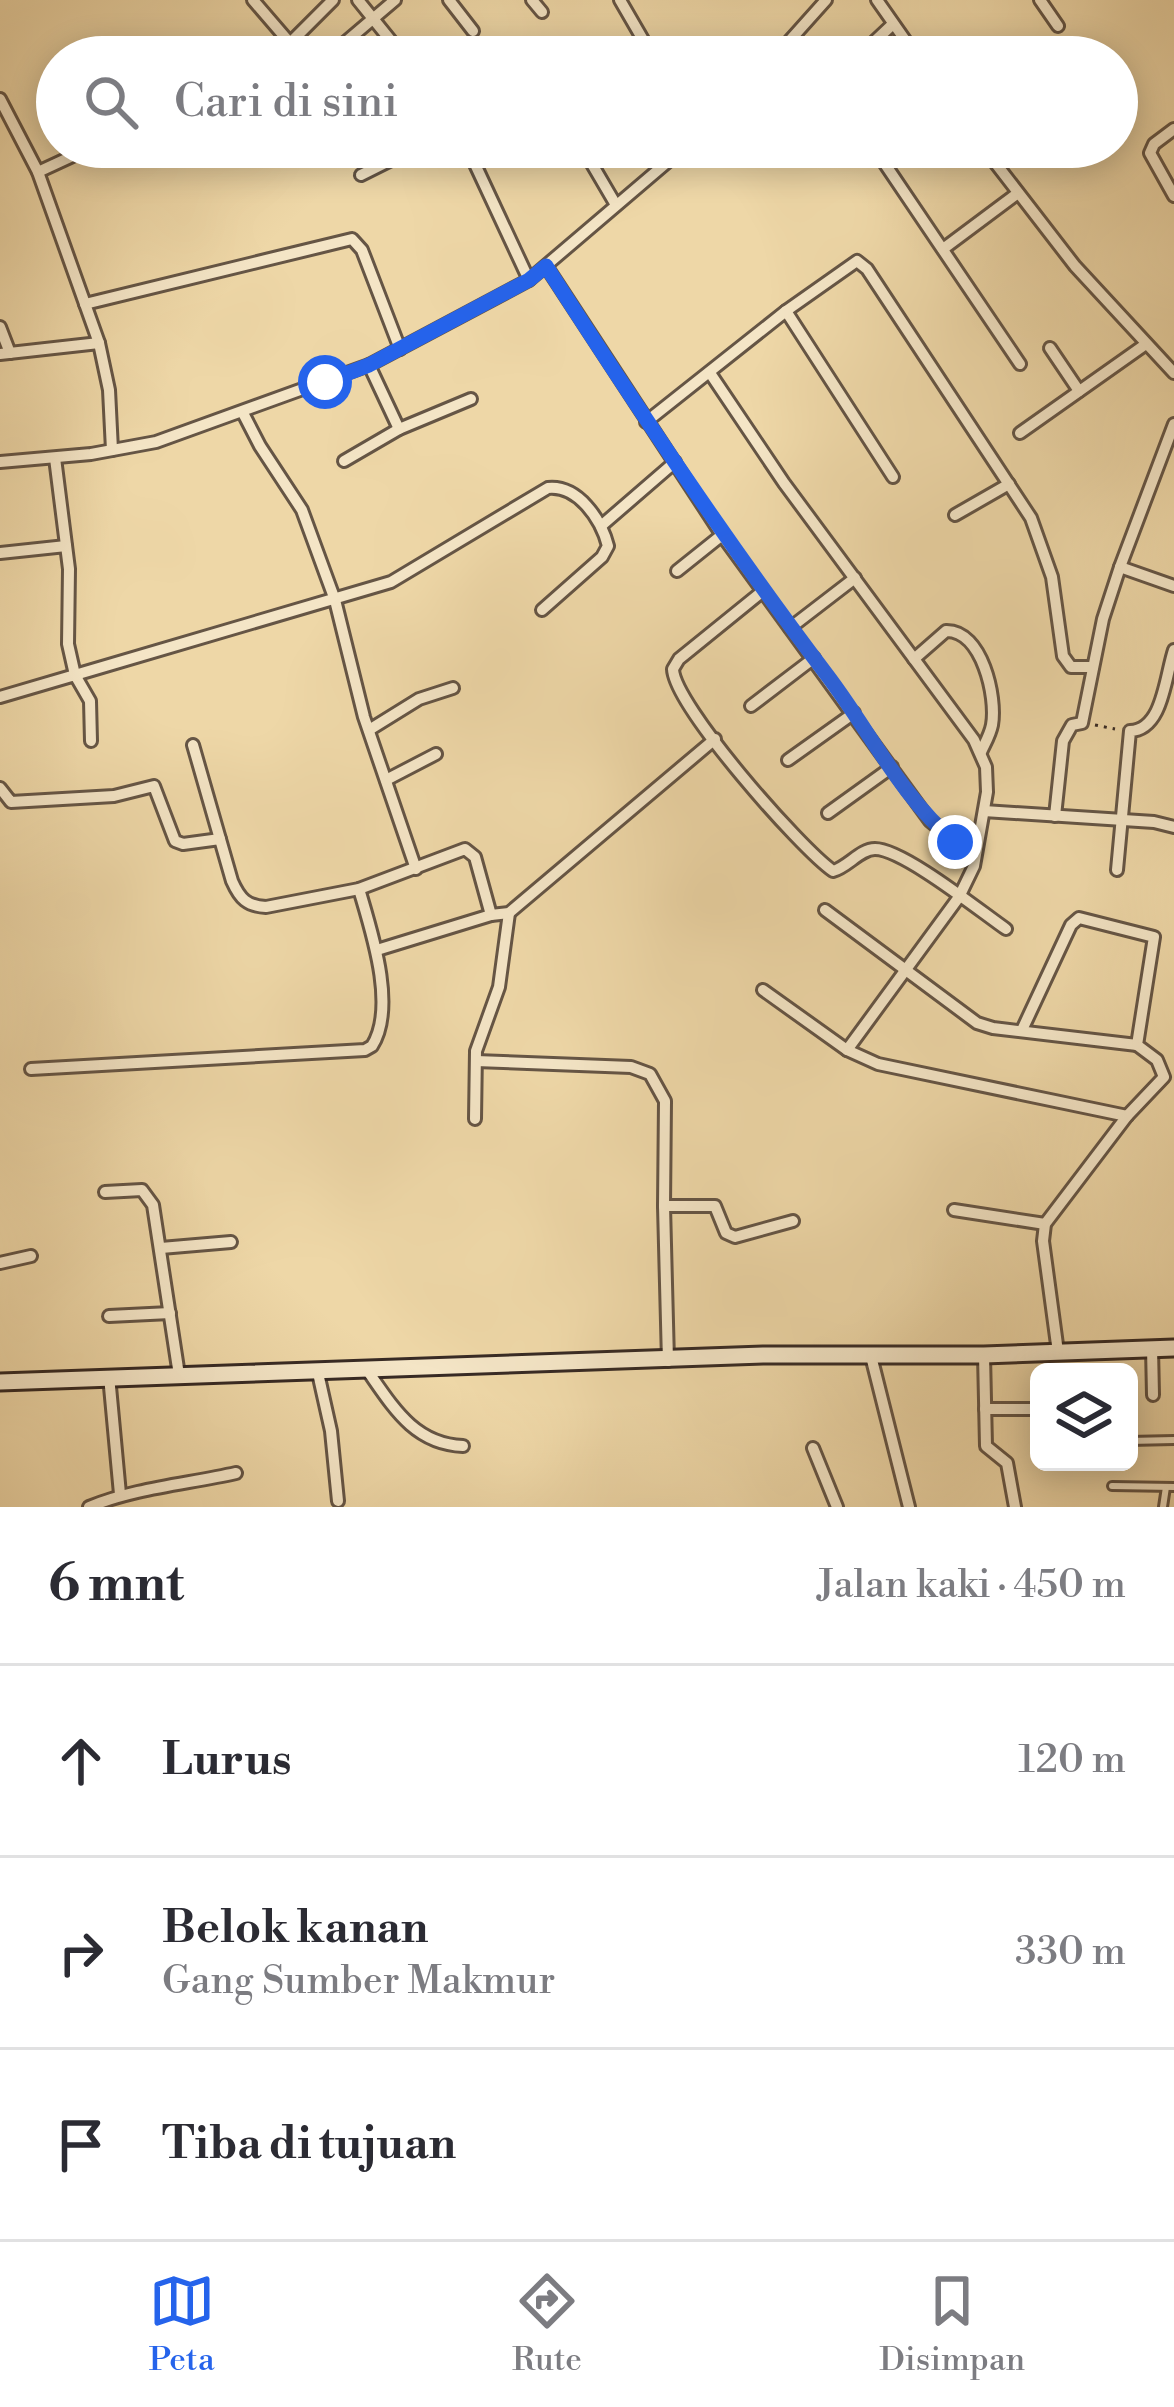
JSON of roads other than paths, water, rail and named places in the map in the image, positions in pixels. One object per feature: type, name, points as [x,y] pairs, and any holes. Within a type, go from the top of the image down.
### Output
[{"type":"street","points":[[253,0],[284,36]]},
{"type":"street","points":[[297,36],[333,0]]},
{"type":"street","points":[[358,0],[387,36]]},
{"type":"street","points":[[352,36],[394,0]]},
{"type":"street","points":[[449,0],[473,31]]},
{"type":"street","points":[[532,0],[542,12]]},
{"type":"street","points":[[620,0],[640,36]]},
{"type":"street","points":[[794,36],[826,0]]},
{"type":"street","points":[[877,0],[902,36]]},
{"type":"street","points":[[1040,0],[1058,26]]},
{"type":"street","points":[[880,36],[893,24]]},
{"type":"street","points":[[0,99],[38,172],[98,343],[109,390],[112,450]]},
{"type":"street","points":[[1174,130],[1154,144],[1150,153],[1174,196]]},
{"type":"street","points":[[38,172],[47,168]]},
{"type":"street","points":[[361,176],[376,168]]},
{"type":"street","points":[[476,168],[529,280]]},
{"type":"street","points":[[594,168],[616,205]]},
{"type":"street","points":[[0,462],[156,442],[369,365],[529,280],[660,168]]},
{"type":"street","points":[[888,168],[1020,364]]},
{"type":"street","points":[[999,168],[1075,266],[1174,373]]},
{"type":"street","points":[[943,249],[1018,193]]},
{"type":"street","points":[[85,304],[352,239],[362,250],[400,349]]},
{"type":"street","points":[[646,422],[857,261],[1031,518],[1049,565],[1063,656],[1071,667],[1093,667]]},
{"type":"street","points":[[546,266],[722,535],[930,820],[955,842],[976,852]]},
{"type":"street","points":[[786,311],[893,477]]},
{"type":"street","points":[[0,327],[5,353],[98,343]]},
{"type":"street","points":[[1020,433],[1147,344]]},
{"type":"street","points":[[1050,348],[1079,392]]},
{"type":"street","points":[[369,365],[399,429]]},
{"type":"street","points":[[710,373],[981,752],[986,767],[976,852],[959,897],[847,1050]]},
{"type":"street","points":[[344,460],[399,429],[471,399]]},
{"type":"street","points":[[243,413],[302,509],[335,600],[369,730],[416,869]]},
{"type":"street","points":[[1054,816],[1065,734],[1072,725],[1082,723],[1103,619],[1174,424]]},
{"type":"street","points":[[55,458],[67,546],[68,644],[75,675],[90,701],[91,741]]},
{"type":"street","points":[[601,526],[675,462]]},
{"type":"street","points":[[955,515],[1009,484]]},
{"type":"street","points":[[0,697],[406,576],[548,488],[572,490],[601,526],[608,546],[602,557],[542,610]]},
{"type":"street","points":[[677,571],[722,535]]},
{"type":"street","points":[[0,553],[67,546]]},
{"type":"street","points":[[1120,567],[1174,586]]},
{"type":"street","points":[[790,628],[855,578]]},
{"type":"street","points":[[764,591],[680,659],[673,669],[677,687],[789,833],[833,871],[864,852],[879,849],[914,865],[1006,929]]},
{"type":"street","points":[[914,659],[946,631],[964,634],[990,690],[991,731],[981,752]]},
{"type":"street","points":[[1117,870],[1130,731],[1142,731],[1154,720],[1174,650]]},
{"type":"street","points":[[751,706],[814,658]]},
{"type":"street","points":[[369,730],[418,699],[453,688]]},
{"type":"street","points":[[788,760],[854,713]]},
{"type":"street","points":[[377,950],[509,913],[715,740]]},
{"type":"street","points":[[193,745],[239,897],[252,906],[266,908],[359,889],[470,849],[491,915]]},
{"type":"street","points":[[386,780],[436,754]]},
{"type":"street","points":[[828,813],[892,767]]},
{"type":"street","points":[[0,788],[11,802],[114,796],[154,786],[176,841],[220,839]]},
{"type":"street","points":[[984,811],[1174,827]]},
{"type":"street","points":[[31,1069],[364,1050],[378,1037],[380,1026],[377,950],[359,889]]},
{"type":"street","points":[[825,910],[977,1023],[1137,1045],[1157,1060],[1164,1076],[1127,1116],[1045,1224],[1043,1241],[1058,1352]]},
{"type":"street","points":[[475,1119],[476,1061],[485,1019],[499,987],[509,913]]},
{"type":"street","points":[[1022,1030],[1071,925],[1079,917],[1089,917],[1154,937],[1137,1045]]},
{"type":"street","points":[[763,990],[847,1050],[878,1064],[1127,1116]]},
{"type":"street","points":[[476,1061],[632,1067],[650,1074],[665,1101],[668,1361]]},
{"type":"street","points":[[105,1192],[146,1193],[154,1205],[179,1375]]},
{"type":"street","points":[[664,1206],[715,1206],[726,1233],[735,1238],[793,1221]]},
{"type":"street","points":[[955,1210],[1045,1224]]},
{"type":"street","points":[[161,1248],[230,1242]]},
{"type":"street","points":[[0,1263],[32,1256]]},
{"type":"street","points":[[110,1316],[170,1313]]},
{"type":"street","points":[[1152,1348],[1153,1395]]},
{"type":"street","points":[[0,1382],[763,1355],[984,1355],[1174,1348]]},
{"type":"street","points":[[984,1355],[986,1446],[1007,1463],[1016,1507]]},
{"type":"street","points":[[872,1356],[909,1507]]},
{"type":"street","points":[[367,1370],[388,1400],[428,1440],[463,1445]]},
{"type":"street","points":[[318,1373],[331,1431],[338,1501]]},
{"type":"street","points":[[109,1376],[120,1495]]},
{"type":"street","points":[[986,1408],[1030,1409]]},
{"type":"street","points":[[813,1448],[837,1507]]},
{"type":"street","points":[[89,1507],[120,1495],[236,1473]]},
{"type":"lane","points":[[1138,1442],[1174,1440]]},
{"type":"lane","points":[[1112,1486],[1170,1487],[1163,1507]]}]
